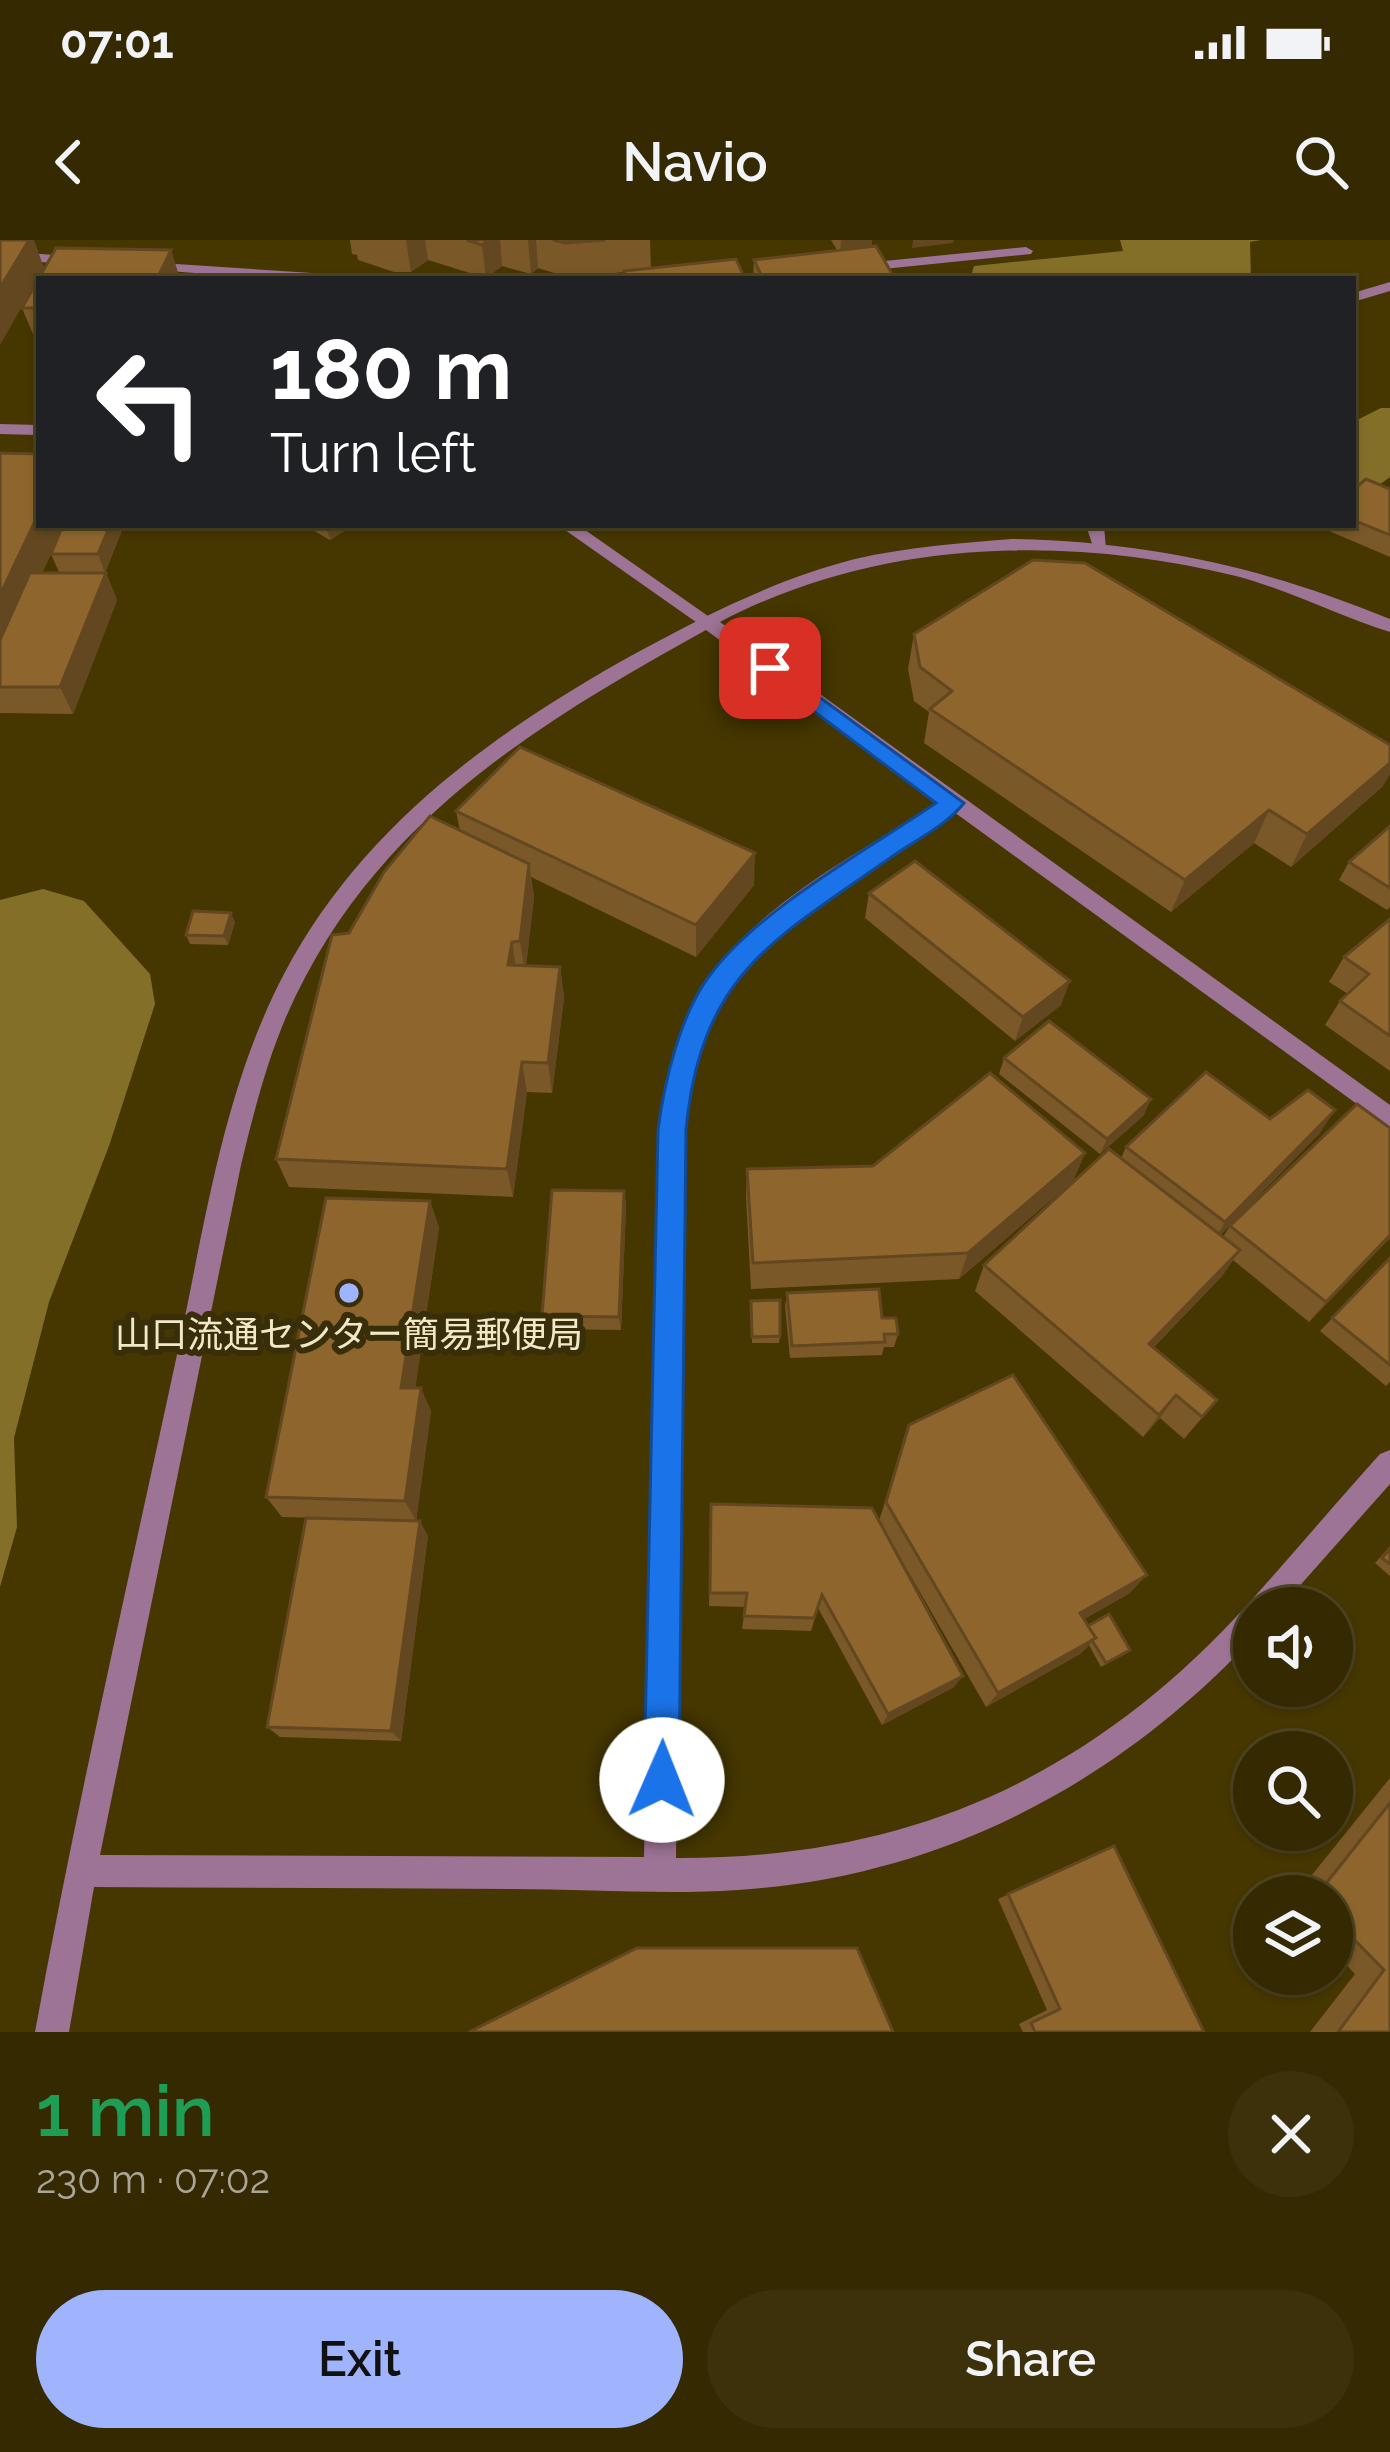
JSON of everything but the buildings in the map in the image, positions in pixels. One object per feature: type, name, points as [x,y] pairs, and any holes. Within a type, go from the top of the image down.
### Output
[{"type":"street","points":[[842,270],[1026,251]]},
{"type":"street","points":[[0,255],[92,262]]},
{"type":"street","points":[[138,265],[299,276]]},
{"type":"street","points":[[1356,297],[1390,286]]},
{"type":"street","points":[[0,429],[36,430]]},
{"type":"street","points":[[571,528],[1390,1118]]},
{"type":"street","points":[[1096,528],[1100,546]]},
{"type":"street","points":[[52,2032],[79,1871],[239,1131],[292,978],[358,876],[403,824],[457,776],[595,683],[776,589],[866,562],[957,546],[1100,546],[1234,569],[1306,590],[1390,626]]},
{"type":"street","points":[[660,1872],[672,1130],[678,1075],[718,982],[765,933],[952,803]]},
{"type":"street","points":[[1280,1587],[1390,1463]]},
{"type":"street","points":[[79,1871],[736,1874],[838,1862],[916,1843],[984,1814],[1128,1736],[1233,1639]]},
{"type":"shaded area","points":[[1120,240],[1261,240],[1250,242],[1251,276],[971,276],[974,266],[1123,251]]},
{"type":"shaded area","points":[[1390,408],[1390,477],[1379,485],[1356,483],[1356,420]]},
{"type":"shaded area","points":[[43,889],[84,901],[150,974],[155,1004],[109,1146],[49,1302],[14,1438],[17,1527],[0,1587],[0,900]]},
{"type":"place","name":"山口流通センター簡易郵便局","points":[[349,1293]]},
{"type":"route","points":[[662,1780],[672,1130],[678,1075],[696,1024],[718,982],[765,933],[952,803],[770,668]]}]
